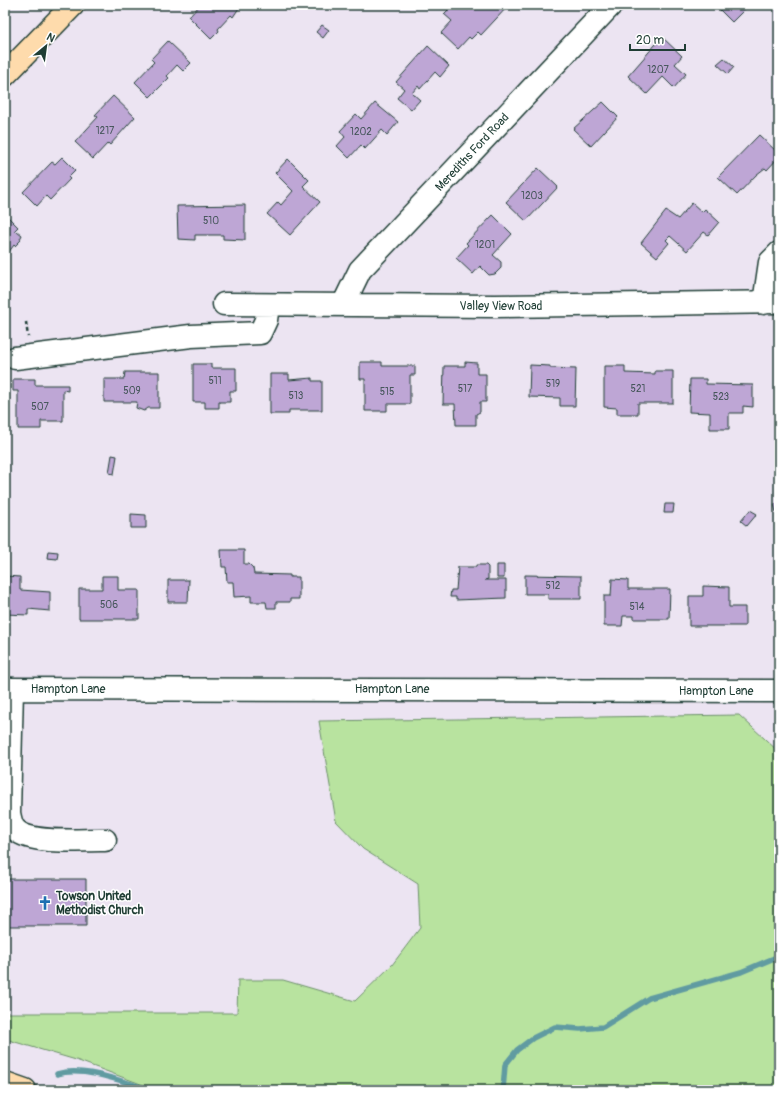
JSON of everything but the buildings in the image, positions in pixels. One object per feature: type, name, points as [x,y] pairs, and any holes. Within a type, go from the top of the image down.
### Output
[{"type":"main road","points":[[5,74],[73,5]]},
{"type":"main road","points":[[5,1083],[25,1090]]},
{"type":"street","name":"Merediths Ford Road","points":[[343,305],[360,270],[611,5]]},
{"type":"street","points":[[771,303],[770,262],[779,253]]},
{"type":"street","name":"Valley View Road","points":[[224,304],[495,306],[771,303]]},
{"type":"street","points":[[15,358],[191,336],[260,333],[266,320],[268,305]]},
{"type":"street","points":[[8,689],[9,813],[13,827],[19,833],[41,839],[105,840]]},
{"type":"street","name":"Hampton Lane","points":[[8,689],[779,691]]},
{"type":"green space","points":[[739,715],[779,752],[779,1090],[157,1090],[76,1060],[5,1039],[5,1013],[237,1013],[238,980],[283,980],[355,1001],[392,965],[420,928],[418,884],[363,849],[336,821],[319,721]]},
{"type":"waterway","points":[[503,1090],[505,1065],[517,1050],[533,1038],[555,1027],[580,1029],[603,1027],[649,998],[741,972],[779,956]]},
{"type":"waterway","points":[[57,1074],[68,1072],[91,1073],[150,1090]]},
{"type":"place","name":"Towson United Methodist Church","points":[[45,903]]}]
